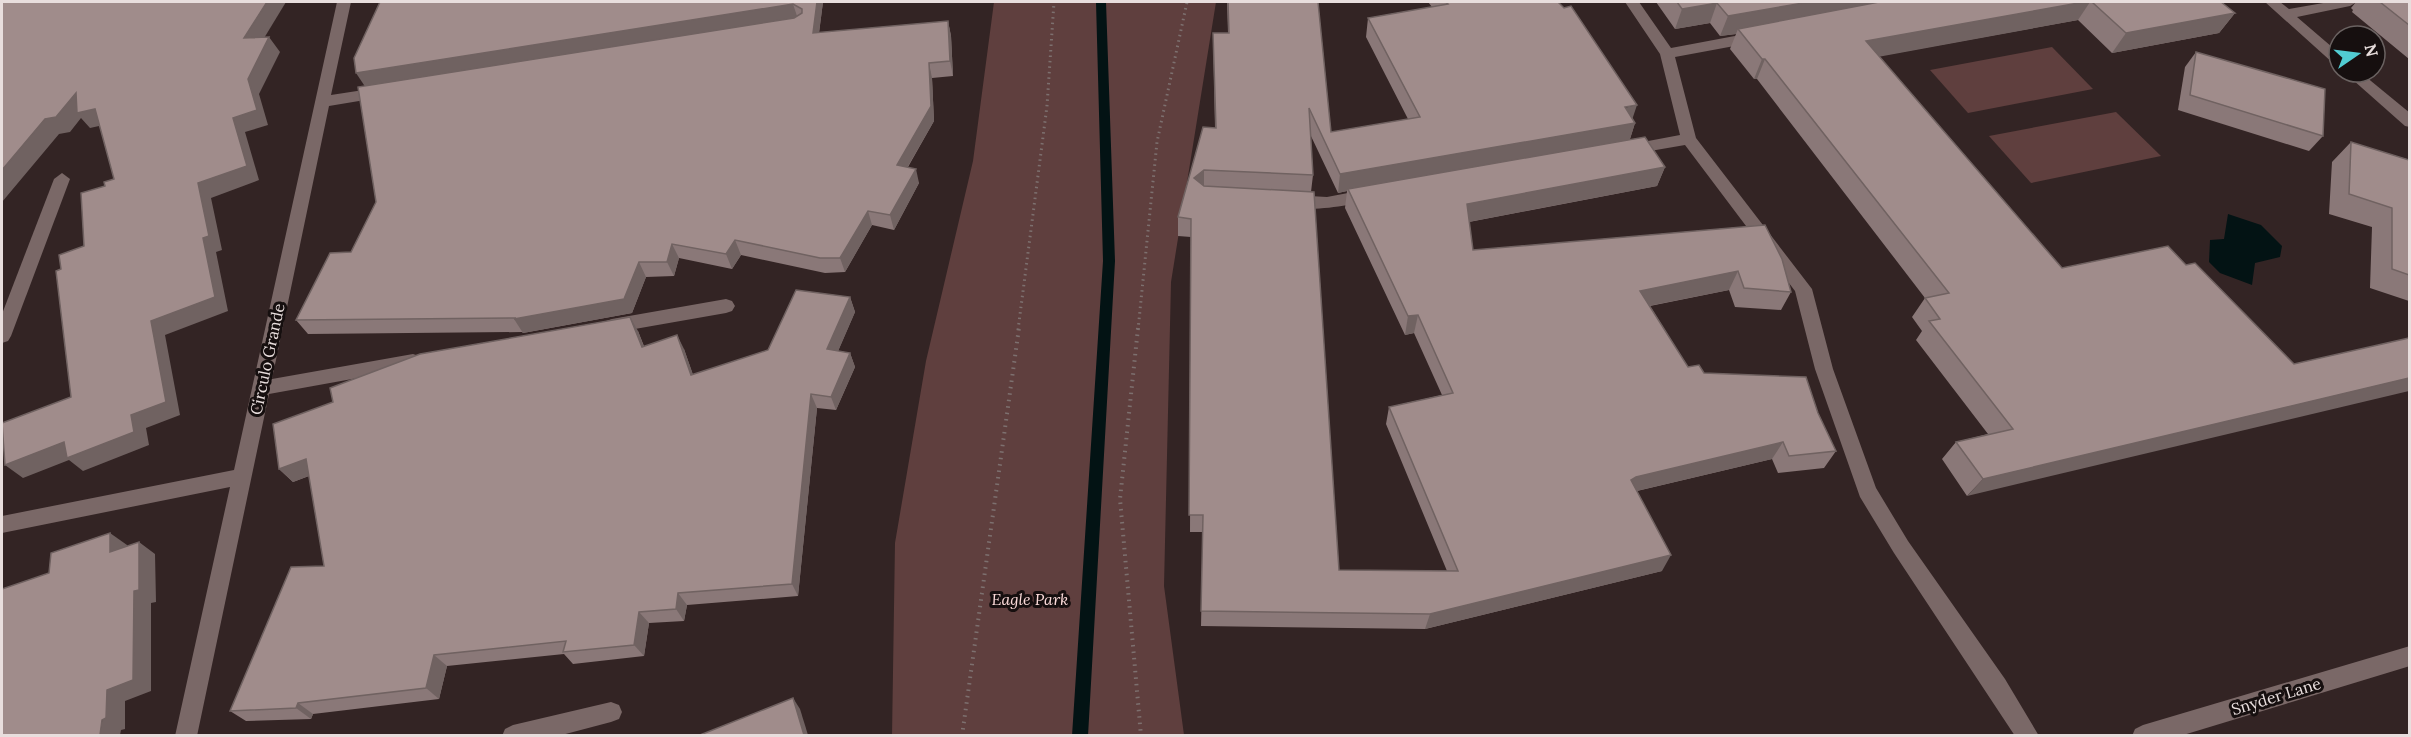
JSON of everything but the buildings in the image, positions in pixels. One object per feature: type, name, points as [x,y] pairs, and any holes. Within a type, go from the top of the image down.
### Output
[{"type":"street","name":"Circulo Grande","points":[[186,735],[344,2]]},
{"type":"street","points":[[1632,2],[1666,54],[1689,139],[1803,289],[1824,369],[1867,491],[1901,547],[2028,735]]},
{"type":"street","points":[[2272,2],[2327,51]]},
{"type":"street","points":[[2287,14],[2350,2]]},
{"type":"street","points":[[1666,54],[1772,33]]},
{"type":"street","points":[[2365,84],[2409,122]]},
{"type":"street","points":[[323,102],[404,89]]},
{"type":"street","points":[[1607,153],[1689,139]]},
{"type":"street","points":[[2,336],[62,179]]},
{"type":"street","points":[[1271,200],[1327,203],[1385,193]]},
{"type":"street","points":[[598,329],[726,306]]},
{"type":"street","points":[[261,388],[435,357]]},
{"type":"street","points":[[2,524],[242,477]]},
{"type":"street","name":"Snyder Lane","points":[[2143,735],[2409,656]]},
{"type":"street","points":[[513,735],[611,712]]},
{"type":"path","points":[[962,735],[996,506],[1047,106],[1054,2]]},
{"type":"path","points":[[1141,735],[1120,499],[1157,142],[1187,2]]},
{"type":"green space","name":"Eagle Park","points":[[994,2],[1216,2],[1171,282],[1164,586],[1184,735],[892,736],[895,543],[926,361],[973,161]]},
{"type":"green space","points":[[2052,47],[2093,89],[1968,113],[1930,70]]},
{"type":"green space","points":[[2116,112],[2161,156],[2031,183],[1989,136]]},
{"type":"shaded area","points":[[2228,214],[2261,225],[2282,246],[2280,257],[2255,263],[2252,285],[2220,273],[2209,262],[2210,240],[2224,239]]},
{"type":"waterway","points":[[1080,736],[1109,261],[1101,2]]}]
